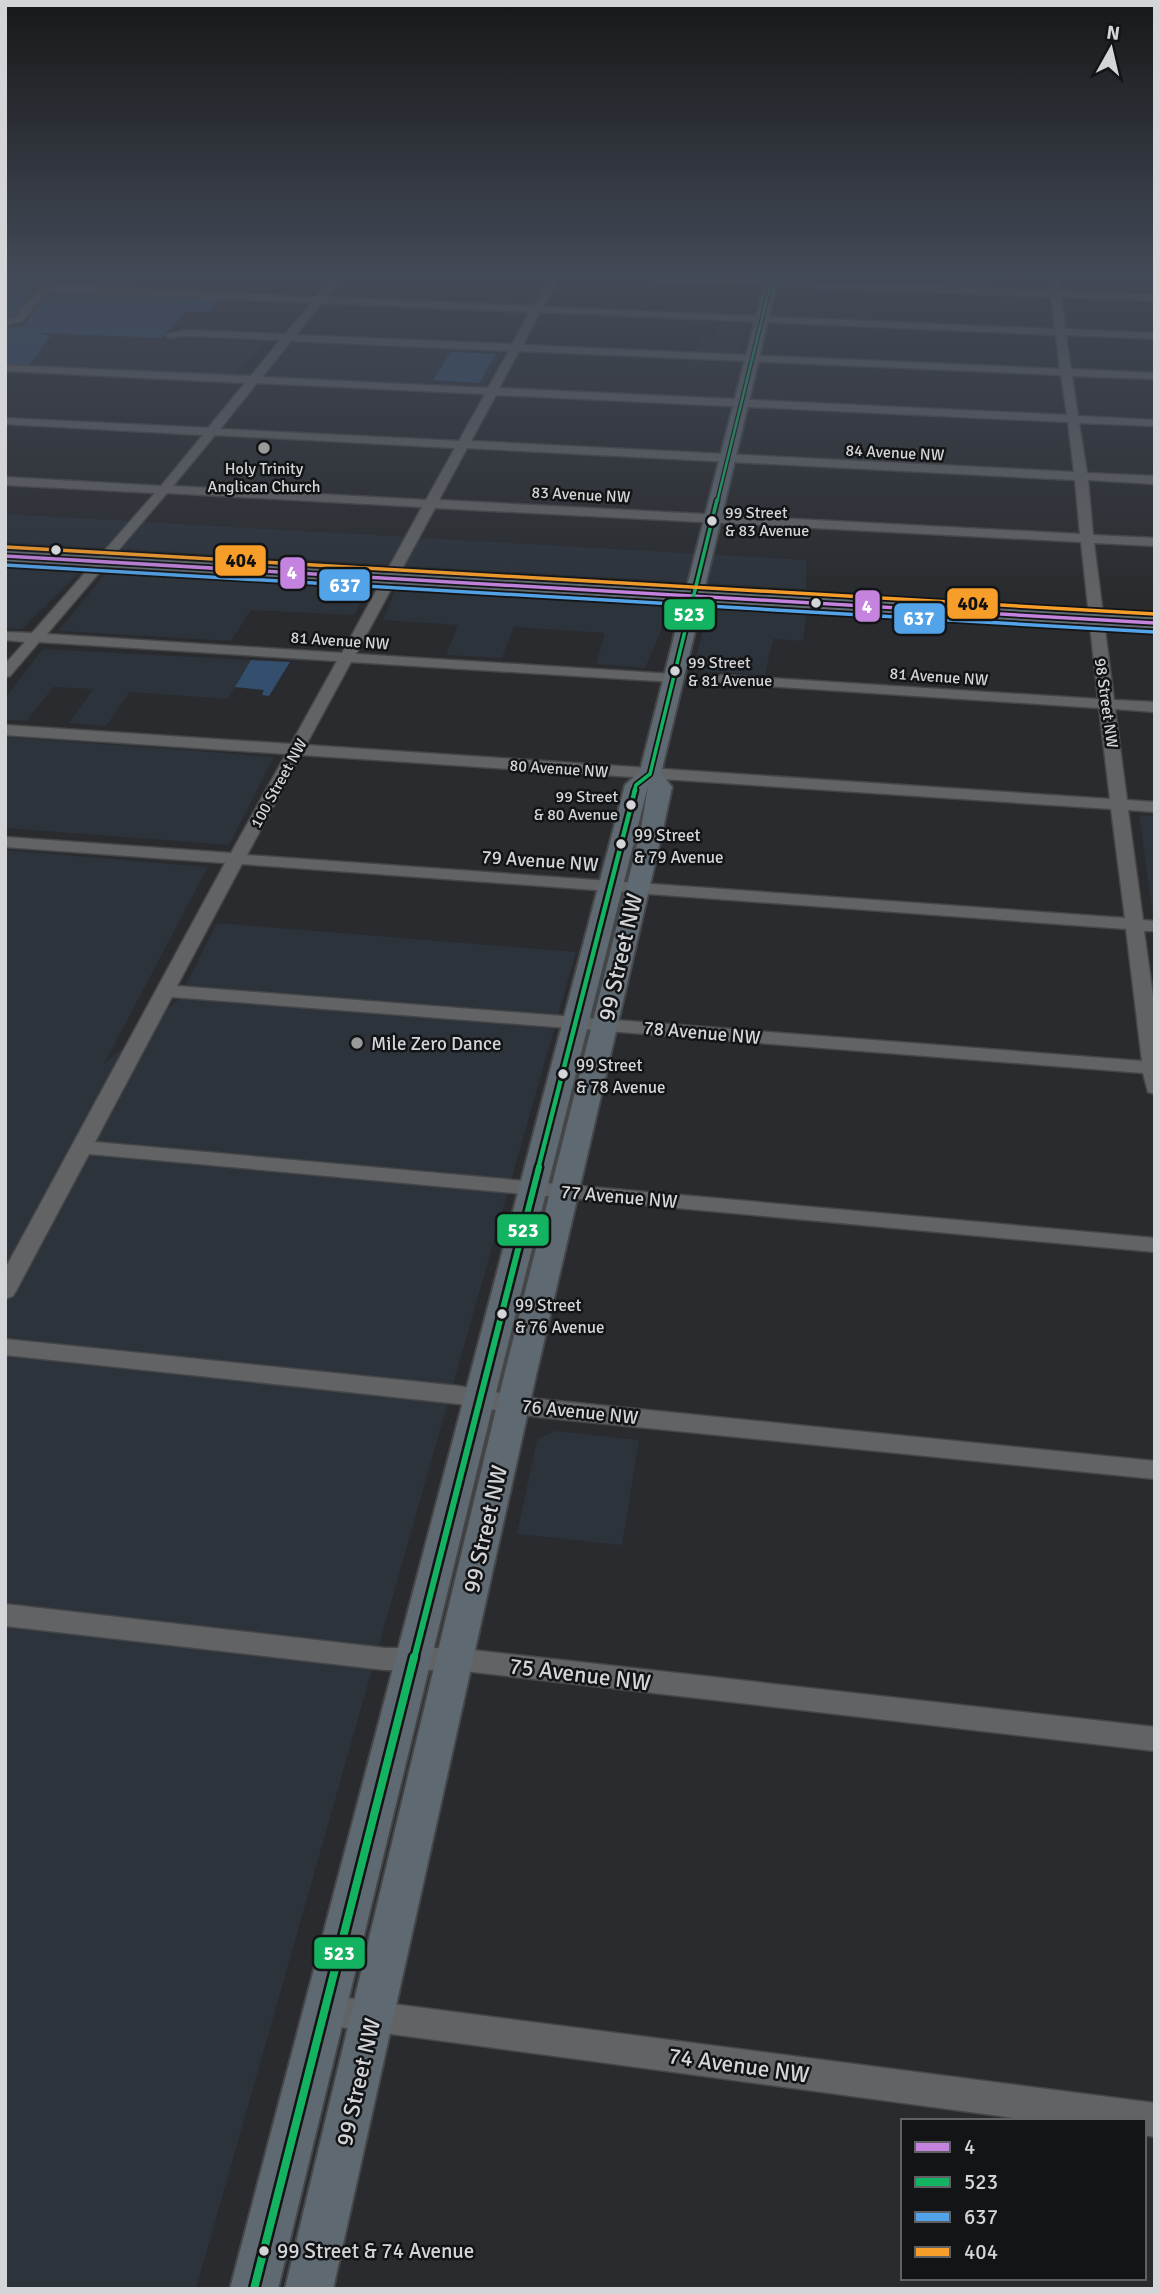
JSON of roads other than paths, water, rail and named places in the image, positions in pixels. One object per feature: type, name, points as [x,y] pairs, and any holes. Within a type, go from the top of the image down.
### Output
[{"type":"main road","name":"99 Street NW","points":[[254,2289],[478,1398],[636,785],[650,774],[744,385]]},
{"type":"main road","points":[[5,548],[107,558]]},
{"type":"main road","points":[[5,556],[107,558],[1096,615],[1155,614]]},
{"type":"main road","points":[[1096,615],[1155,623]]},
{"type":"main road","name":"99 Street NW","points":[[309,2289],[514,1404],[661,787],[650,774]]},
{"type":"street","points":[[5,673],[107,558],[249,385]]},
{"type":"street","points":[[363,385],[1155,423]]},
{"type":"street","name":"100 Street NW","points":[[5,1291],[236,859],[495,385]]},
{"type":"street","name":"98 Street NW","points":[[1068,385],[1154,1074]]},
{"type":"street","name":"84 Avenue NW","points":[[5,421],[1155,480]]},
{"type":"street","name":"83 Avenue NW","points":[[5,481],[1155,542]]},
{"type":"street","name":"81 Avenue NW","points":[[5,636],[673,678]]},
{"type":"street","name":"81 Avenue NW","points":[[721,679],[1155,707]]},
{"type":"street","name":"80 Avenue NW","points":[[5,730],[1155,807]]},
{"type":"street","name":"79 Avenue NW","points":[[5,842],[1155,926]]},
{"type":"street","name":"78 Avenue NW","points":[[166,991],[604,1024],[1154,1074]]},
{"type":"street","name":"77 Avenue NW","points":[[83,1147],[1155,1245]]},
{"type":"street","name":"76 Avenue NW","points":[[5,1347],[514,1404],[1155,1470]]},
{"type":"street","name":"75 Avenue NW","points":[[5,1615],[372,1658],[456,1660],[1155,1739]]},
{"type":"street","name":"74 Avenue NW","points":[[324,2010],[1155,2120]]},
{"type":"place","name":"Holy Trinity Anglican Church","points":[[264,448]]},
{"type":"place","name":"99 Street & 83 Avenue","points":[[712,521]]},
{"type":"place","name":"99 Street & 81 Avenue","points":[[675,671]]},
{"type":"place","name":"99 Street & 80 Avenue","points":[[631,805]]},
{"type":"place","name":"99 Street & 79 Avenue","points":[[621,844]]},
{"type":"place","name":"Mile Zero Dance","points":[[357,1043]]},
{"type":"place","name":"99 Street & 78 Avenue","points":[[563,1074]]},
{"type":"place","name":"99 Street & 76 Avenue","points":[[502,1314]]},
{"type":"place","name":"99 Street & 74 Avenue","points":[[264,2251]]}]
